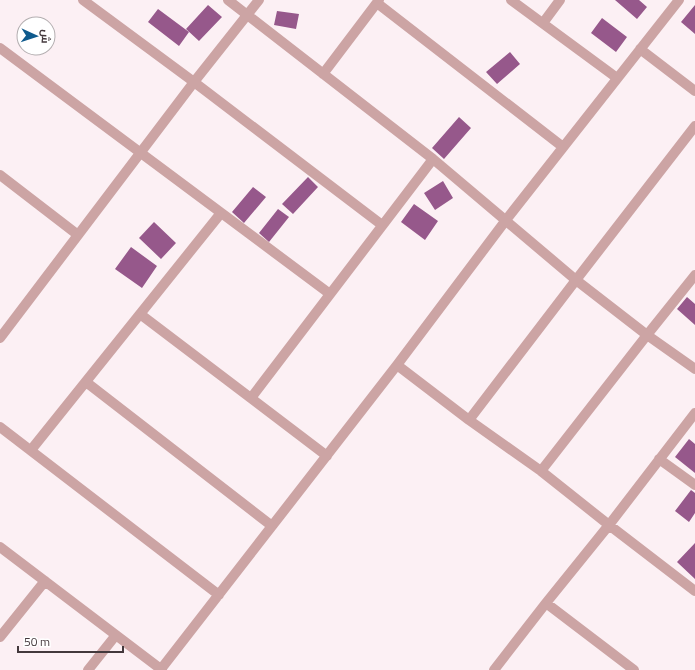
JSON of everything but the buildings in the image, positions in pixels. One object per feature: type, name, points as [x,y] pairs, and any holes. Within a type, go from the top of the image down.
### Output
[{"type":"street","points":[[83,0],[194,82],[382,225]]},
{"type":"street","points":[[228,0],[433,159],[576,280],[647,335],[695,369]]},
{"type":"street","points":[[0,338],[258,0]]},
{"type":"street","points":[[511,0],[617,78]]},
{"type":"street","points":[[542,23],[560,0]]},
{"type":"street","points":[[0,547],[161,670],[397,365],[506,220],[679,0]]},
{"type":"street","points":[[323,74],[378,1],[563,147]]},
{"type":"street","points":[[0,48],[330,294]]},
{"type":"street","points":[[640,49],[695,91]]},
{"type":"street","points":[[469,420],[695,126]]},
{"type":"street","points":[[251,398],[433,159]]},
{"type":"street","points":[[0,175],[78,235]]},
{"type":"street","points":[[31,450],[221,213]]},
{"type":"street","points":[[541,471],[695,275]]},
{"type":"street","points":[[140,314],[326,456]]},
{"type":"street","points":[[397,365],[469,420],[541,471],[695,591]]},
{"type":"street","points":[[86,382],[272,526]]},
{"type":"street","points":[[494,670],[695,414]]},
{"type":"street","points":[[0,427],[219,594]]},
{"type":"street","points":[[659,459],[695,485]]},
{"type":"street","points":[[0,637],[45,581]]},
{"type":"street","points":[[546,603],[634,670]]},
{"type":"street","points":[[88,670],[116,635]]}]
